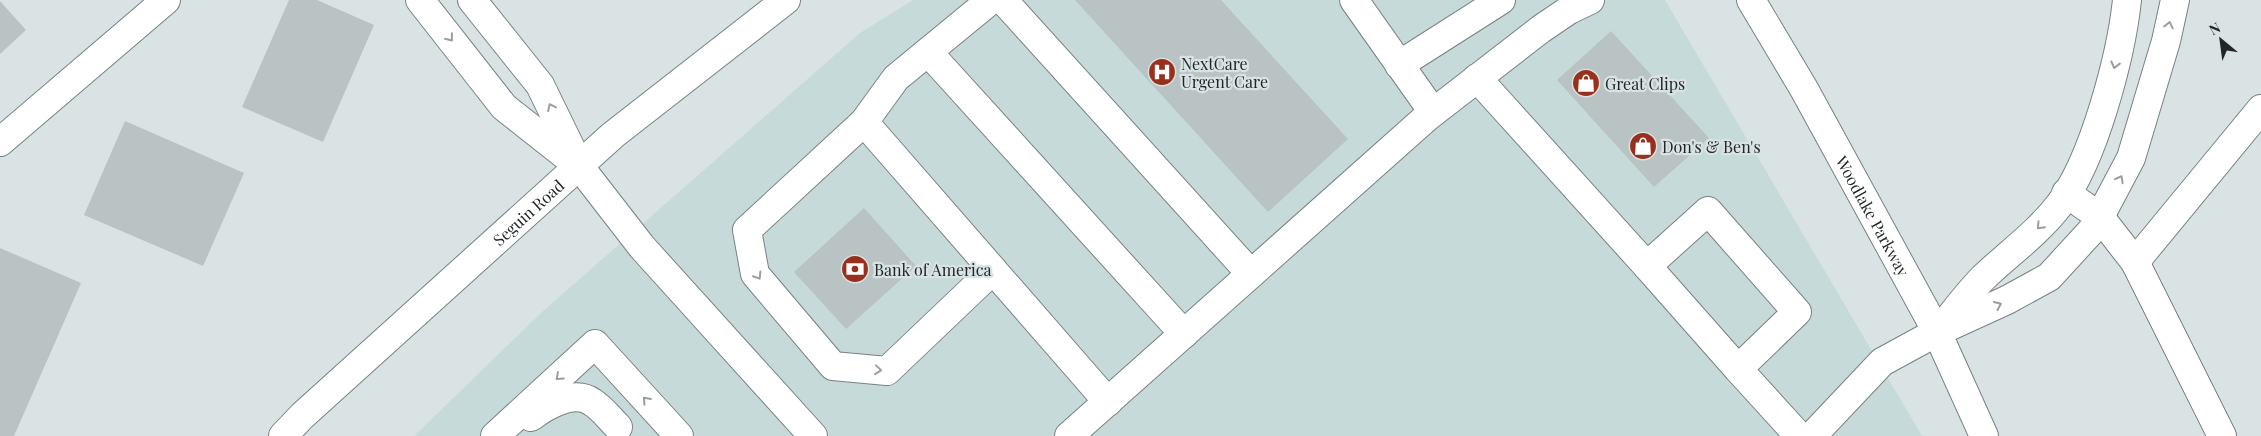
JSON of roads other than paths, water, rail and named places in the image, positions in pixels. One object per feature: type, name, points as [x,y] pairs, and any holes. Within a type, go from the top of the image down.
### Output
[{"type":"main road","points":[[0,142],[166,0]]},
{"type":"main road","points":[[472,0],[540,85],[580,167],[642,247],[813,436]]},
{"type":"main road","name":"Seguin Road","points":[[283,436],[302,416],[580,167],[613,135],[786,0]]},
{"type":"main road","points":[[991,0],[896,78],[864,122],[747,230],[755,274],[832,366],[887,371],[993,270]]},
{"type":"main road","points":[[1004,0],[1251,274]]},
{"type":"main road","points":[[1354,0],[1432,112]]},
{"type":"main road","points":[[1399,64],[1501,0]]},
{"type":"main road","name":"Woodlake Parkway","points":[[1750,0],[1804,89],[1937,332],[1984,436]]},
{"type":"main road","points":[[1937,332],[1983,278],[2021,247],[2060,204],[2084,162],[2109,89],[2124,26],[2127,0]]},
{"type":"main road","points":[[1812,436],[1882,362],[1937,332],[2007,300],[2049,277],[2094,228],[2131,158],[2166,41],[2175,0]]},
{"type":"main road","points":[[1069,436],[1432,112],[1575,2]]},
{"type":"main road","points":[[432,4],[504,107],[580,167]]},
{"type":"main road","points":[[928,52],[1184,334]]},
{"type":"main road","points":[[1478,78],[1799,436]]},
{"type":"main road","points":[[2135,262],[2261,109]]},
{"type":"main road","points":[[864,122],[1108,402]]},
{"type":"main road","points":[[2066,193],[2100,217],[2135,262],[2222,436]]},
{"type":"main road","points":[[1647,266],[1708,211],[1797,312],[1738,369]]},
{"type":"main road","points":[[494,436],[595,344],[679,436]]},
{"type":"main road","points":[[513,436],[522,425],[542,408],[557,400],[576,398],[591,400],[618,427]]},
{"type":"place","name":"NextCare Urgent Care","points":[[1162,72]]},
{"type":"place","name":"Great Clips","points":[[1586,83]]},
{"type":"place","name":"Don's & Ben's","points":[[1643,146]]},
{"type":"place","name":"Bank of America","points":[[855,269]]}]
